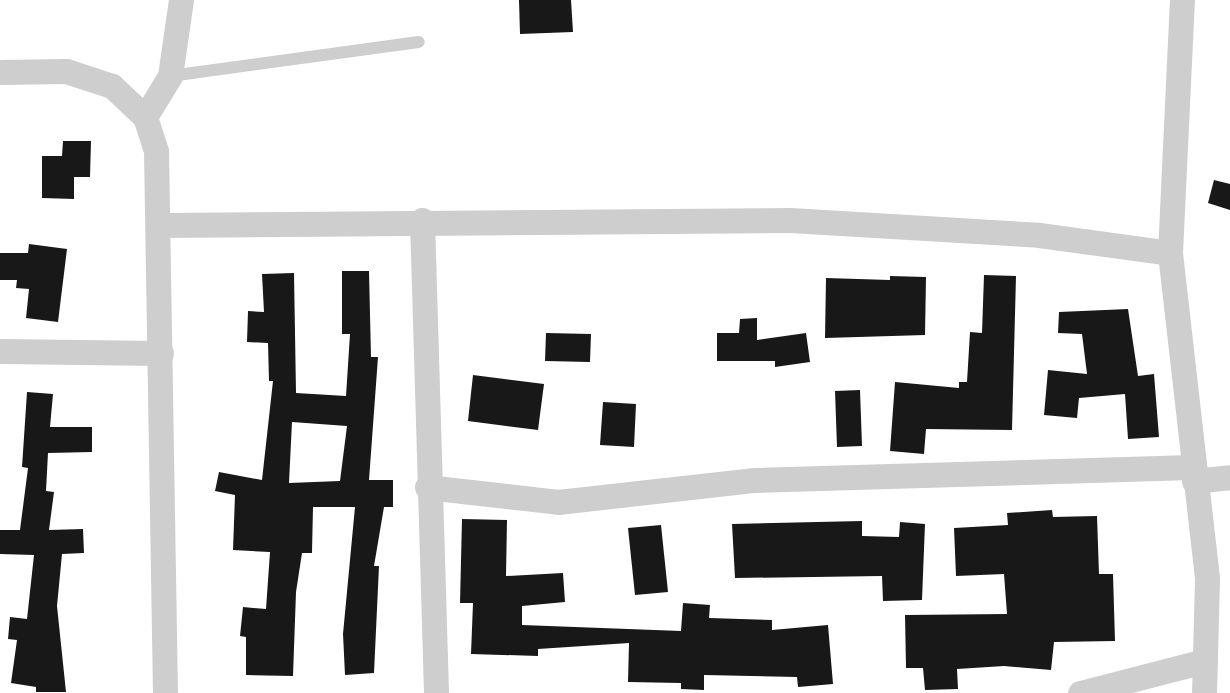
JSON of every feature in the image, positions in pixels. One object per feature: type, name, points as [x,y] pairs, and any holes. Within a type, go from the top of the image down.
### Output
[{"type":"street","points":[[145,117],[170,76],[181,0]]},
{"type":"street","points":[[1182,0],[1170,253],[1193,474],[1207,579],[1204,693]]},
{"type":"street","points":[[0,72],[66,71],[112,86],[145,117],[156,151],[159,225],[165,693]]},
{"type":"street","points":[[159,225],[422,220],[790,220],[1039,236],[1170,253]]},
{"type":"street","points":[[422,220],[427,487],[436,693]]},
{"type":"street","points":[[0,351],[161,353]]},
{"type":"street","points":[[427,487],[558,502],[755,480],[1193,474],[1230,476]]},
{"type":"street","points":[[1080,693],[1205,661]]},
{"type":"lane","points":[[170,76],[420,42]]},
{"type":"building","points":[[519,0],[571,0],[573,32],[520,34]]},
{"type":"building","points":[[63,141],[91,141],[90,177],[74,177],[74,199],[42,198],[42,156],[62,156]]},
{"type":"building","points":[[1214,180],[1230,184],[1230,210],[1208,203]]},
{"type":"building","points":[[29,244],[67,249],[58,322],[26,318],[29,289],[16,288],[17,280],[0,280],[0,253],[28,253]]},
{"type":"building","points":[[342,271],[369,271],[371,357],[378,357],[369,480],[393,480],[393,507],[384,507],[374,566],[379,566],[374,673],[345,675],[343,634],[355,507],[313,507],[312,553],[302,553],[296,592],[293,676],[246,675],[246,637],[240,636],[243,607],[266,609],[270,552],[233,550],[235,495],[215,491],[219,472],[262,480],[273,381],[269,381],[268,343],[247,342],[248,311],[264,312],[262,274],[294,273],[296,393],[346,396],[350,334],[342,334]],"holes":[[[292,422],[347,426],[340,481],[289,483]]]},
{"type":"building","points":[[984,275],[1016,276],[1012,430],[926,429],[924,454],[890,451],[895,382],[959,388],[959,382],[967,382],[970,332],[982,333]]},
{"type":"building","points":[[890,276],[926,277],[925,335],[825,338],[826,278],[890,280]]},
{"type":"building","points":[[1128,309],[1138,376],[1154,374],[1159,437],[1128,439],[1125,394],[1079,398],[1077,418],[1044,415],[1048,370],[1087,374],[1082,334],[1058,333],[1059,312]]},
{"type":"building","points":[[757,318],[757,340],[806,333],[810,362],[775,367],[775,361],[717,361],[717,333],[739,333],[740,319]]},
{"type":"building","points":[[546,333],[591,334],[590,362],[545,361]]},
{"type":"building","points":[[473,375],[544,384],[538,430],[468,421]]},
{"type":"building","points":[[860,390],[862,446],[837,447],[835,391]]},
{"type":"building","points":[[27,392],[53,394],[50,427],[92,427],[92,452],[48,453],[46,491],[54,492],[49,530],[83,529],[84,553],[62,554],[57,606],[66,692],[36,692],[36,687],[11,683],[17,640],[8,639],[10,617],[27,619],[34,555],[0,554],[0,530],[20,530],[28,468],[22,467]]},
{"type":"building","points":[[603,402],[636,404],[634,447],[600,445]]},
{"type":"building","points":[[1052,510],[1053,517],[1097,516],[1099,574],[1113,574],[1115,641],[1054,642],[1051,670],[1004,666],[957,669],[958,689],[925,690],[923,668],[906,668],[905,615],[1007,614],[1004,574],[956,576],[954,528],[1008,525],[1007,513]]},
{"type":"building","points":[[462,519],[507,520],[506,576],[563,573],[565,602],[522,606],[522,625],[681,631],[683,603],[710,605],[709,618],[772,620],[772,630],[828,625],[833,684],[798,687],[797,677],[704,675],[704,690],[681,689],[681,683],[628,682],[629,643],[538,649],[538,656],[471,654],[473,603],[460,603]]},
{"type":"building","points":[[862,521],[862,536],[899,537],[900,522],[925,524],[922,600],[883,601],[882,576],[735,578],[732,524]]},
{"type":"building","points":[[661,525],[668,592],[635,595],[628,528]]}]
